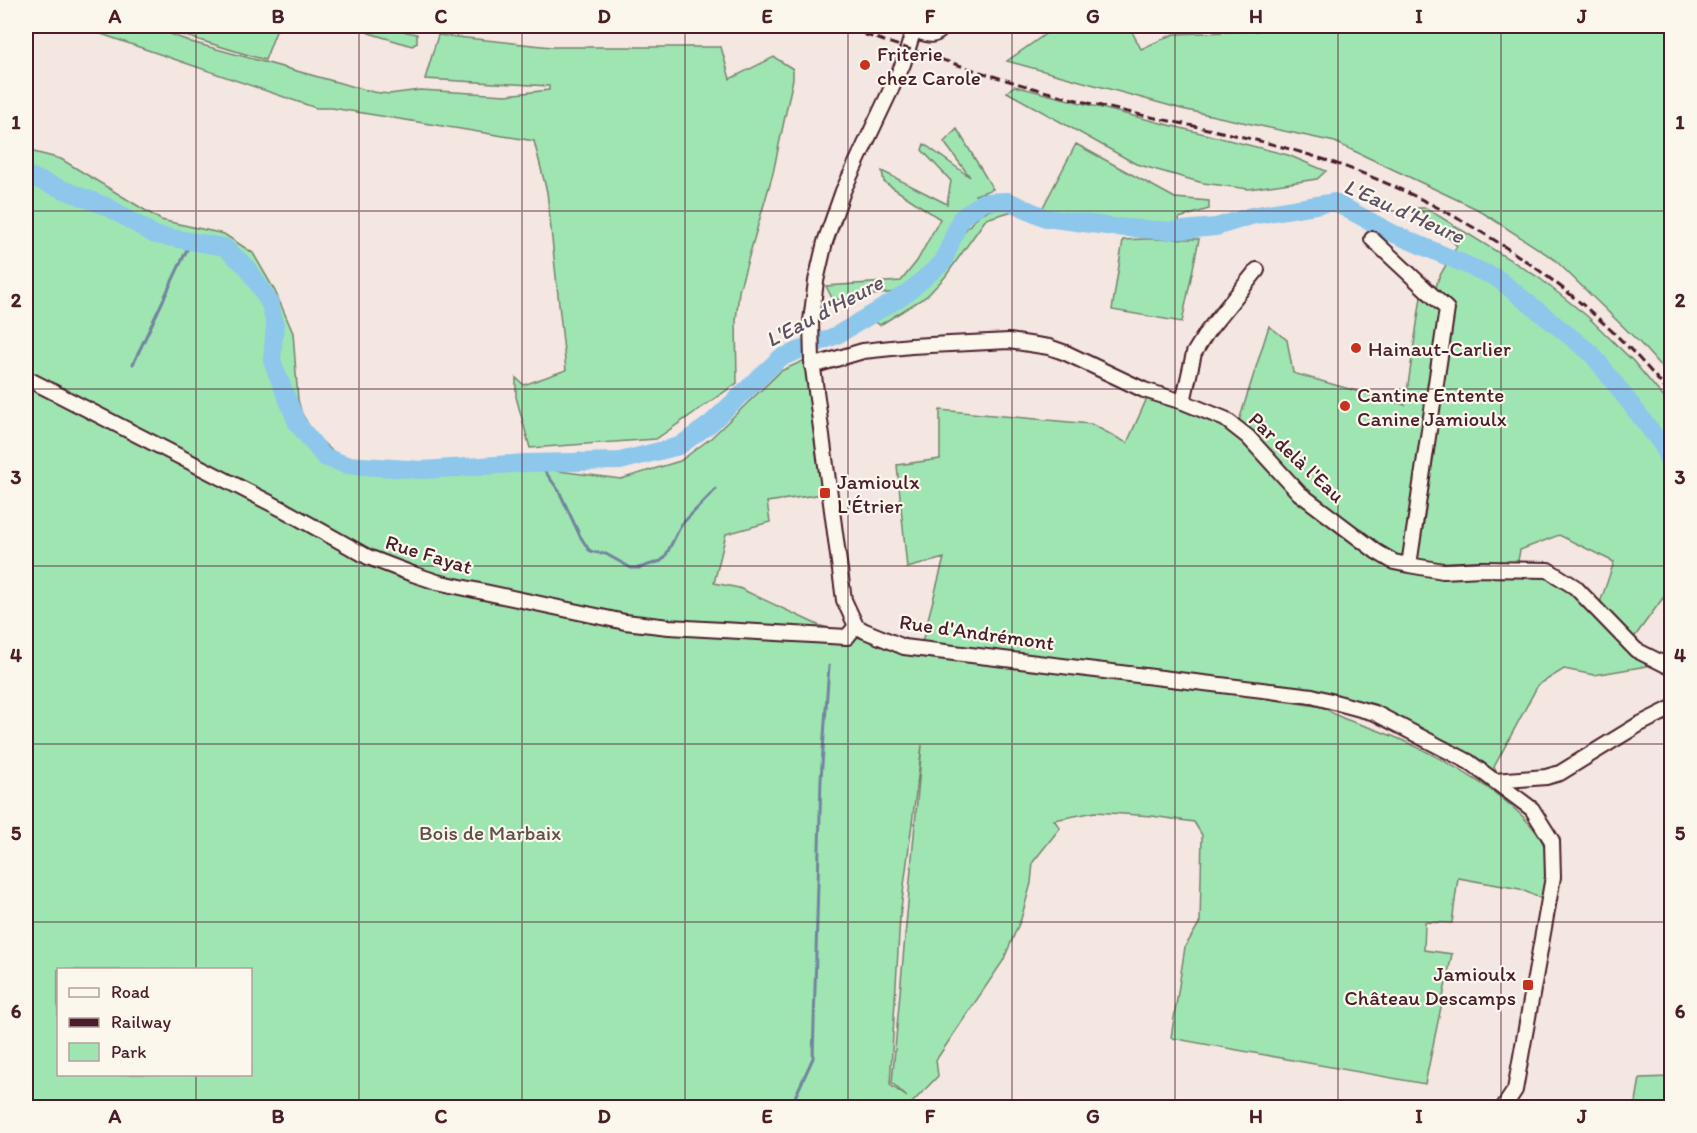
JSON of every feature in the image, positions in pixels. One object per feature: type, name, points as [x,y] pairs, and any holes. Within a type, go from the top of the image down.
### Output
[{"type":"street","points":[[856,626],[844,600],[812,363],[811,321],[816,281],[820,261],[843,191],[909,48],[915,28],[934,36],[944,26]]},
{"type":"street","points":[[1372,239],[1447,309],[1408,565]]},
{"type":"street","points":[[1183,402],[1194,353],[1207,332],[1257,270]]},
{"type":"street","name":"Par delà l'Eau","points":[[812,363],[863,351],[1009,341],[1049,347],[1066,353],[1144,390],[1225,418],[1248,437],[1299,493],[1377,552],[1394,562],[1443,571],[1548,570],[1575,587],[1636,650],[1671,668]]},
{"type":"street","name":"Rue Fayat","points":[[26,378],[284,510],[368,557],[437,582],[615,620],[669,627],[847,637],[856,626]]},
{"type":"street","name":"Rue d'Andrémont","points":[[856,626],[904,647],[1312,696],[1375,713],[1469,762],[1532,809],[1552,841],[1553,877],[1515,1090],[1503,1107]]},
{"type":"street","points":[[1494,781],[1546,777],[1560,773],[1638,725],[1671,708]]},
{"type":"green space","points":[[78,26],[162,26],[165,32],[191,42],[373,92],[389,94],[420,90],[506,95],[549,90],[549,86],[425,79],[438,35],[552,47],[721,47],[730,79],[774,57],[793,69],[793,79],[773,173],[739,291],[736,321],[737,383],[656,439],[530,448],[516,397],[516,378],[524,385],[566,370],[547,192],[534,141],[332,108],[316,108]]},
{"type":"green space","points":[[167,26],[278,26],[265,60],[166,30]]},
{"type":"green space","points":[[367,26],[417,34],[417,43],[412,46],[369,33],[364,29]]},
{"type":"green space","points":[[1057,26],[1129,26],[1141,49],[1174,34],[1257,31],[1278,26],[1671,26],[1671,378],[1640,343],[1554,259],[1477,209],[1335,142],[1182,109],[1007,61]]},
{"type":"green space","points":[[1014,86],[1288,155],[1326,171],[1317,179],[1249,189],[1203,183],[1136,164],[1007,92]]},
{"type":"green space","points":[[957,129],[993,189],[975,195],[985,204],[952,233],[936,261],[904,291],[833,300],[826,286],[901,281],[917,261],[940,219],[884,182],[882,171],[947,204],[951,181],[922,150],[924,144],[970,177],[944,142]]},
{"type":"green space","points":[[1076,144],[1175,198],[1209,201],[1209,209],[1179,218],[1180,226],[1083,219],[1042,209]]},
{"type":"green space","name":"Bois de Marbaix","points":[[26,150],[61,159],[161,220],[224,234],[253,253],[275,291],[293,333],[298,400],[302,414],[314,434],[331,450],[369,474],[457,476],[580,453],[558,471],[621,479],[680,461],[711,438],[781,371],[805,360],[823,494],[767,502],[770,522],[726,534],[714,583],[739,588],[818,625],[925,658],[1020,665],[921,646],[944,558],[907,568],[897,465],[940,459],[940,410],[1091,424],[1127,443],[1148,396],[1201,410],[1253,445],[1396,566],[1547,576],[1571,589],[1647,666],[1594,675],[1564,669],[1538,685],[1494,767],[1497,774],[1408,723],[1346,700],[1282,684],[1204,689],[1323,707],[1344,719],[1402,740],[1477,781],[1522,816],[1538,835],[1547,854],[1549,865],[1544,900],[1520,889],[1458,878],[1452,923],[1425,922],[1424,950],[1452,954],[1425,1084],[1171,1038],[1185,947],[1200,922],[1202,835],[1194,822],[1095,812],[1054,820],[1060,828],[1033,862],[1031,883],[1021,919],[1003,961],[936,1060],[938,1076],[908,1107],[26,1107]],"holes":[[[922,745],[892,1083],[907,1097],[890,1085],[900,917]]]},
{"type":"green space","points":[[1011,204],[1013,211],[986,219],[945,277],[927,296],[880,325],[874,321],[926,285],[967,228],[981,213]]},
{"type":"green space","points":[[1418,208],[1426,208],[1538,277],[1587,316],[1633,361],[1671,406],[1671,587],[1633,639],[1599,606],[1614,562],[1559,535],[1520,550],[1517,566],[1451,568],[1420,563],[1417,559],[1450,308],[1436,287],[1439,277],[1457,246]]},
{"type":"green space","points":[[1199,239],[1182,322],[1112,310],[1123,240]]},
{"type":"green space","points":[[1421,297],[1426,300],[1432,297],[1444,316],[1405,558],[1387,554],[1306,495],[1238,424],[1269,326],[1287,340],[1293,373],[1405,405]]},
{"type":"green space","points":[[1671,1077],[1671,1107],[1635,1107],[1640,1078]]},
{"type":"waterway","name":"L'Eau d'Heure","points":[[26,175],[108,207],[155,235],[224,247],[248,268],[270,304],[275,324],[272,361],[297,423],[324,457],[347,465],[423,470],[526,463],[620,461],[679,446],[710,424],[780,358],[837,335],[906,294],[943,262],[961,218],[983,202],[1008,201],[1046,218],[1114,227],[1171,231],[1216,227],[1251,216],[1334,202],[1392,233],[1497,278],[1592,354],[1663,446],[1672,473]]},
{"type":"waterway","points":[[133,364],[191,241]]},
{"type":"waterway","points":[[539,463],[559,491],[589,550],[606,554],[631,568],[639,568],[661,561],[681,525],[716,489]]},
{"type":"waterway","points":[[790,1108],[813,1058],[821,779],[829,666]]},
{"type":"railway","points":[[838,26],[1061,96],[1303,153],[1355,170],[1406,192],[1506,247],[1552,280],[1596,316],[1636,355],[1672,397]]},
{"type":"place","name":"Friterie chez Carole","points":[[865,65]]},
{"type":"place","name":"Hainaut-Carlier","points":[[1356,348]]},
{"type":"place","name":"Cantine Entente Canine Jamioulx","points":[[1345,406]]},
{"type":"place","name":"Jamioulx L'Étrier","points":[[825,493]]},
{"type":"place","name":"Jamioulx Château Descamps","points":[[1528,985]]}]
